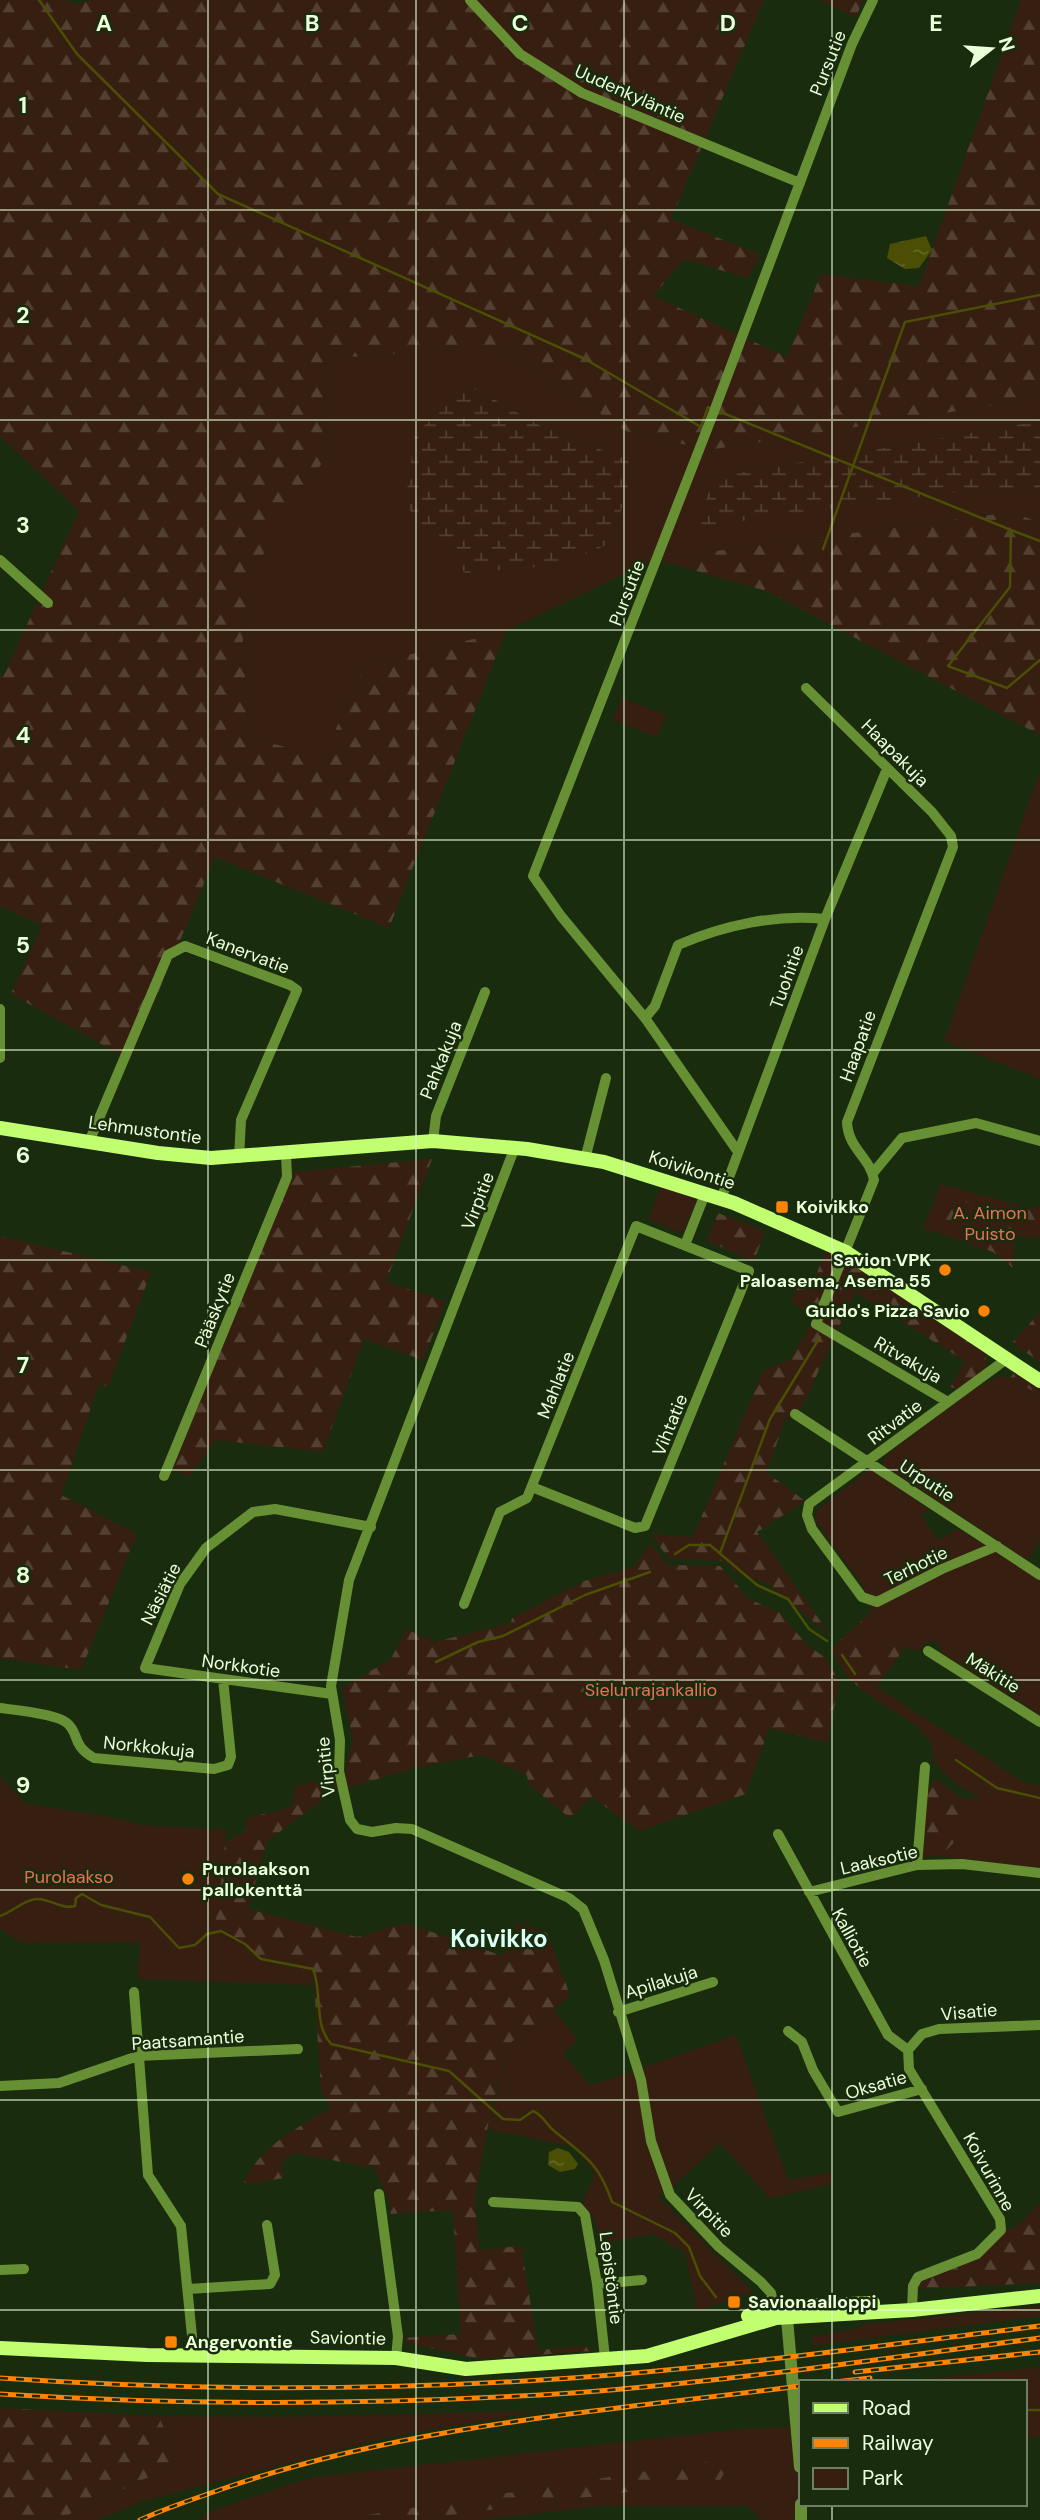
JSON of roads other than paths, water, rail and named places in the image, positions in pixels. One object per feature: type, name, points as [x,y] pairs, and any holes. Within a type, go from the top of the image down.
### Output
[{"type":"main road","name":"Lehmustontie","points":[[0,1128],[158,1153],[239,1158],[286,1154]]},
{"type":"main road","name":"Koivikontie","points":[[286,1154],[433,1141],[514,1147],[585,1159],[722,1199],[846,1252],[1040,1381]]},
{"type":"main road","name":"Saviontie","points":[[0,2348],[194,2356],[396,2358],[466,2369],[647,2356],[693,2343],[757,2312],[963,2304],[1040,2296]]},
{"type":"street","name":"Uudenkyläntie","points":[[470,0],[520,54],[582,93],[800,183]]},
{"type":"street","name":"Pursutie","points":[[738,1152],[645,1018],[561,916],[533,876],[610,682],[852,44],[873,0]]},
{"type":"street","points":[[0,560],[48,603]]},
{"type":"street","name":"Haapakuja","points":[[806,688],[932,812],[951,836],[953,847]]},
{"type":"street","name":"Tuohitie","points":[[722,1199],[825,919],[887,769]]},
{"type":"street","name":"Haapatie","points":[[873,1173],[851,1142],[847,1122],[953,847]]},
{"type":"street","points":[[645,1018],[655,1006],[678,945],[707,934],[768,919],[795,916],[825,919]]},
{"type":"street","name":"Kanervatie","points":[[89,1142],[168,955],[175,949],[186,946],[297,990],[242,1121],[239,1158]]},
{"type":"street","name":"Pahkakuja","points":[[433,1141],[436,1116],[485,992]]},
{"type":"street","points":[[0,1009],[0,1058]]},
{"type":"street","points":[[585,1159],[606,1078]]},
{"type":"street","points":[[846,1252],[873,1187],[873,1173],[901,1138],[976,1123],[1040,1141]]},
{"type":"street","name":"Virpitie","points":[[514,1147],[349,1580],[331,1686],[345,1801],[350,1820],[357,1829],[372,1832],[396,1828],[412,1829],[569,1899],[583,1909],[604,1960],[641,2080],[651,2141],[670,2194],[719,2247],[761,2282],[771,2293],[781,2312]]},
{"type":"street","name":"Pääskytie","points":[[164,1476],[287,1177],[286,1154]]},
{"type":"street","points":[[685,1245],[705,1194]]},
{"type":"street","name":"Mahlatie","points":[[464,1604],[500,1512],[527,1498],[532,1487],[637,1222],[699,1251]]},
{"type":"street","name":"Vihtatie","points":[[532,1487],[635,1528],[648,1522],[748,1271],[699,1251]]},
{"type":"street","name":"Ritvakuja","points":[[846,1252],[816,1324],[948,1402]]},
{"type":"street","name":"Ritvatie","points":[[807,1515],[809,1504],[1008,1358]]},
{"type":"street","name":"Urputie","points":[[795,1414],[1040,1575]]},
{"type":"street","name":"Näsiätie","points":[[145,1668],[180,1584],[206,1548],[253,1512],[275,1509],[371,1527]]},
{"type":"street","name":"Terhotie","points":[[807,1515],[812,1529],[862,1597],[877,1602],[942,1569],[997,1546]]},
{"type":"street","name":"Mäkitie","points":[[929,1651],[1040,1722]]},
{"type":"street","name":"Norkkotie","points":[[145,1668],[332,1694]]},
{"type":"street","name":"Norkkokuja","points":[[0,1708],[59,1719],[69,1724],[81,1750],[94,1758],[214,1769],[228,1765],[231,1757],[223,1679]]},
{"type":"street","points":[[917,1865],[925,1767]]},
{"type":"street","name":"Kalliotie","points":[[778,1834],[888,2035],[908,2050]]},
{"type":"street","name":"Laaksotie","points":[[809,1892],[917,1865],[962,1864],[1040,1873]]},
{"type":"street","name":"Apilakuja","points":[[618,2011],[713,1982]]},
{"type":"street","points":[[134,1992],[148,2175],[181,2226],[194,2356]]},
{"type":"street","name":"Visatie","points":[[908,2050],[922,2034],[939,2029],[1040,2025]]},
{"type":"street","name":"Oksatie","points":[[788,2031],[802,2042],[813,2070],[838,2112],[922,2089]]},
{"type":"street","name":"Paatsamantie","points":[[0,2085],[59,2083],[138,2056],[298,2049]]},
{"type":"street","name":"Koivurinne","points":[[908,2050],[909,2069],[1000,2219],[1001,2230],[977,2254],[918,2277],[913,2286],[912,2306]]},
{"type":"street","points":[[379,2194],[398,2336],[396,2358]]},
{"type":"street","name":"Lepistöntie","points":[[494,2202],[578,2207],[585,2215],[597,2284],[605,2358]]},
{"type":"street","points":[[188,2289],[271,2284],[275,2275],[267,2225]]},
{"type":"street","points":[[0,2270],[24,2269]]},
{"type":"street","points":[[597,2284],[642,2280]]},
{"type":"street","points":[[781,2312],[799,2459]]},
{"type":"water","points":[[926,236],[932,250],[919,268],[905,269],[887,258],[890,244]]},
{"type":"water","points":[[558,2148],[569,2152],[578,2164],[575,2169],[560,2172],[548,2165],[549,2152]]},
{"type":"waterway","points":[[39,0],[77,54],[218,194],[585,359],[701,427],[708,407],[712,409]]},
{"type":"waterway","points":[[823,549],[905,322],[1040,295]]},
{"type":"waterway","points":[[718,411],[1011,530],[1010,587],[948,666],[1007,688],[1040,660]]},
{"type":"waterway","points":[[1011,530],[1040,541]]},
{"type":"waterway","points":[[720,1553],[770,1419],[820,1337]]},
{"type":"waterway","points":[[675,1554],[689,1545],[710,1545],[757,1585],[788,1599],[809,1629],[827,1641]]},
{"type":"waterway","points":[[436,1662],[478,1642],[503,1636],[585,1595],[650,1572]]},
{"type":"waterway","points":[[842,1655],[855,1674]]},
{"type":"waterway","points":[[956,1760],[997,1788],[1040,1798]]},
{"type":"waterway","points":[[0,1916],[36,1899],[75,1906],[76,1898],[82,1894],[101,1905],[150,1917],[179,1948],[195,1945],[207,1934],[221,1931],[245,1944],[261,1959],[313,1969],[322,2027],[331,2044],[449,2071],[503,2119],[520,2120],[533,2111],[589,2160],[601,2177],[612,2202],[675,2233],[689,2247],[700,2276],[716,2297]]},
{"type":"waterway","points":[[1026,2410],[1040,2410]]},
{"type":"railway","points":[[0,2378],[286,2388],[501,2382],[689,2368],[1040,2326]]},
{"type":"railway","points":[[0,2394],[215,2402],[357,2402],[500,2397],[689,2383],[1040,2338]]},
{"type":"railway","points":[[855,2372],[1040,2352]]},
{"type":"railway","points":[[852,2380],[870,2378]]},
{"type":"railway","points":[[140,2520],[225,2488],[295,2466],[437,2434],[582,2412],[799,2386]]},
{"type":"place","name":"Koivikko","points":[[782,1207]]},
{"type":"place","name":"Savion VPK Paloasema, Asema 55","points":[[945,1270]]},
{"type":"place","name":"Guido's Pizza Savio","points":[[984,1311]]},
{"type":"place","name":"Purolaakson pallokenttä","points":[[188,1879]]},
{"type":"place","name":"Savionaalloppi","points":[[734,2302]]},
{"type":"place","name":"Angervontie","points":[[171,2342]]},
{"type":"district","name":"Koivikko","points":[[499,1938]]},
{"type":"park label","name":"A. Aimon Puisto","points":[[990,1223]]},
{"type":"park label","name":"Sielunrajankallio","points":[[651,1690]]},
{"type":"park label","name":"Purolaakso","points":[[69,1877]]}]
